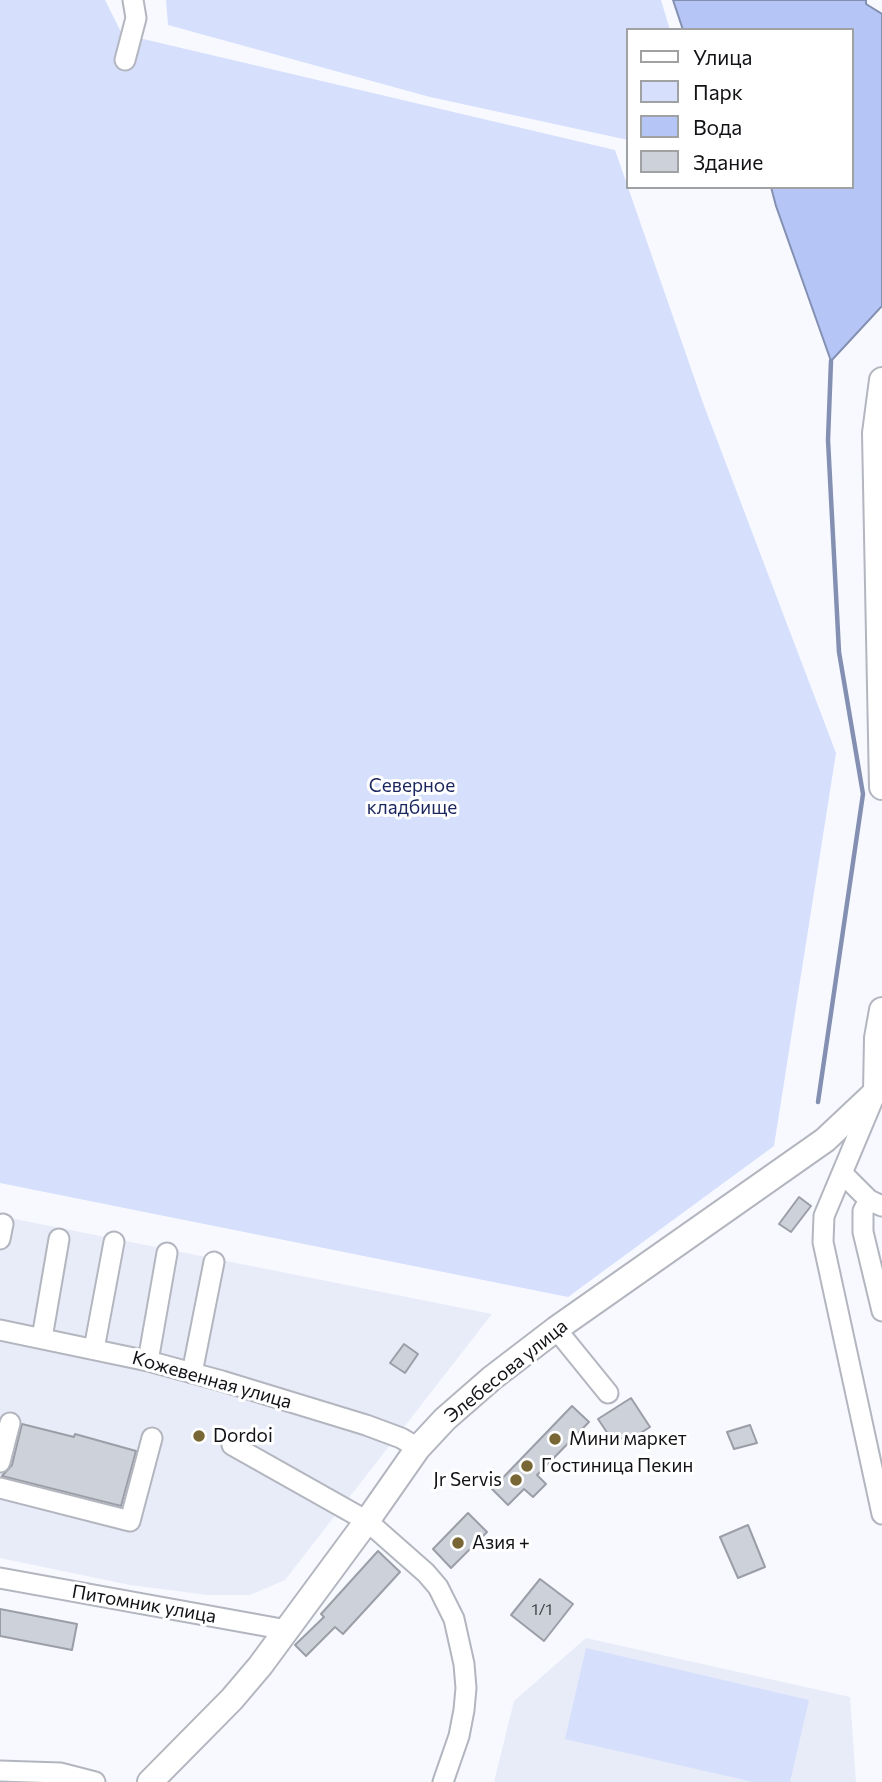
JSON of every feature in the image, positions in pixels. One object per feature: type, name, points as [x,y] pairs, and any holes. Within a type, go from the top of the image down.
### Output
[{"type":"main road","points":[[882,380],[875,433],[882,787]]},
{"type":"main road","points":[[876,1092],[877,1038],[882,1010]]},
{"type":"main road","name":"Элебесова улица","points":[[150,1782],[232,1699],[287,1630],[418,1448],[465,1400],[556,1329],[825,1140],[876,1092]]},
{"type":"street","points":[[125,60],[136,18],[133,0]]},
{"type":"street","points":[[876,1092],[824,1216],[823,1242],[882,1514]]},
{"type":"street","points":[[842,1173],[875,1203],[863,1212],[863,1232],[882,1311]]},
{"type":"street","points":[[42,1338],[60,1239]]},
{"type":"street","points":[[94,1349],[114,1242]]},
{"type":"street","points":[[148,1361],[167,1253]]},
{"type":"street","points":[[192,1373],[214,1262]]},
{"type":"street","points":[[556,1329],[608,1392]]},
{"type":"street","name":"Кожевенная улица","points":[[0,1330],[192,1373],[366,1425],[401,1438],[418,1448]]},
{"type":"street","points":[[0,1462],[10,1423]]},
{"type":"street","points":[[0,1488],[130,1521],[152,1438]]},
{"type":"street","points":[[232,1445],[367,1521],[438,1587],[454,1619],[464,1664],[466,1688],[459,1736],[443,1782]]},
{"type":"street","name":"Питомник улица","points":[[0,1578],[287,1630]]},
{"type":"street","points":[[0,1771],[60,1773],[95,1782]]},
{"type":"shaded area","name":"Dordoi","points":[[0,1216],[492,1314],[285,1580],[250,1595],[208,1595],[130,1585],[0,1558]]},
{"type":"shaded area","points":[[586,1638],[850,1697],[856,1782],[494,1782],[514,1701]]},
{"type":"green space","name":"Северное кладбище","points":[[0,0],[105,0],[122,34],[615,150],[626,189],[629,189],[703,403],[836,753],[774,1146],[568,1297],[0,1183]]},
{"type":"green space","points":[[166,0],[661,0],[669,28],[626,28],[626,140],[430,97],[168,25]]},
{"type":"green space","points":[[586,1648],[809,1700],[790,1782],[753,1782],[565,1739]]},
{"type":"water","points":[[673,0],[866,0],[866,4],[882,14],[882,306],[831,361],[772,189],[854,189],[854,28],[682,28]]},
{"type":"building","points":[[799,1197],[811,1206],[791,1232],[779,1224]]},
{"type":"building","points":[[404,1344],[418,1354],[405,1373],[390,1363]]},
{"type":"building","points":[[631,1398],[650,1427],[625,1443],[622,1438],[614,1443],[598,1419]]},
{"type":"building","points":[[572,1406],[589,1422],[537,1475],[546,1484],[533,1497],[524,1489],[508,1505],[492,1489]]},
{"type":"building","points":[[22,1424],[74,1437],[75,1434],[136,1451],[121,1506],[2,1476],[12,1465]]},
{"type":"building","points":[[750,1425],[757,1443],[734,1449],[727,1432]]},
{"type":"building","points":[[468,1513],[487,1532],[451,1568],[433,1549]]},
{"type":"building","points":[[748,1525],[765,1567],[738,1578],[720,1537]]},
{"type":"building","points":[[378,1551],[400,1572],[343,1634],[335,1627],[306,1656],[295,1645],[324,1617],[321,1614]]},
{"type":"building","points":[[540,1579],[573,1604],[544,1641],[511,1615]]},
{"type":"building","points":[[0,1609],[77,1624],[72,1650],[0,1636]]},
{"type":"waterway","points":[[818,1102],[863,794],[839,652],[828,440],[831,361]]},
{"type":"place","name":"Dordoi","points":[[199,1436]]},
{"type":"place","name":"Мини маркет","points":[[555,1439]]},
{"type":"place","name":"Гостиница Пекин","points":[[527,1466]]},
{"type":"place","name":"Jr Servis","points":[[516,1480]]},
{"type":"place","name":"Азия +","points":[[458,1543]]}]
